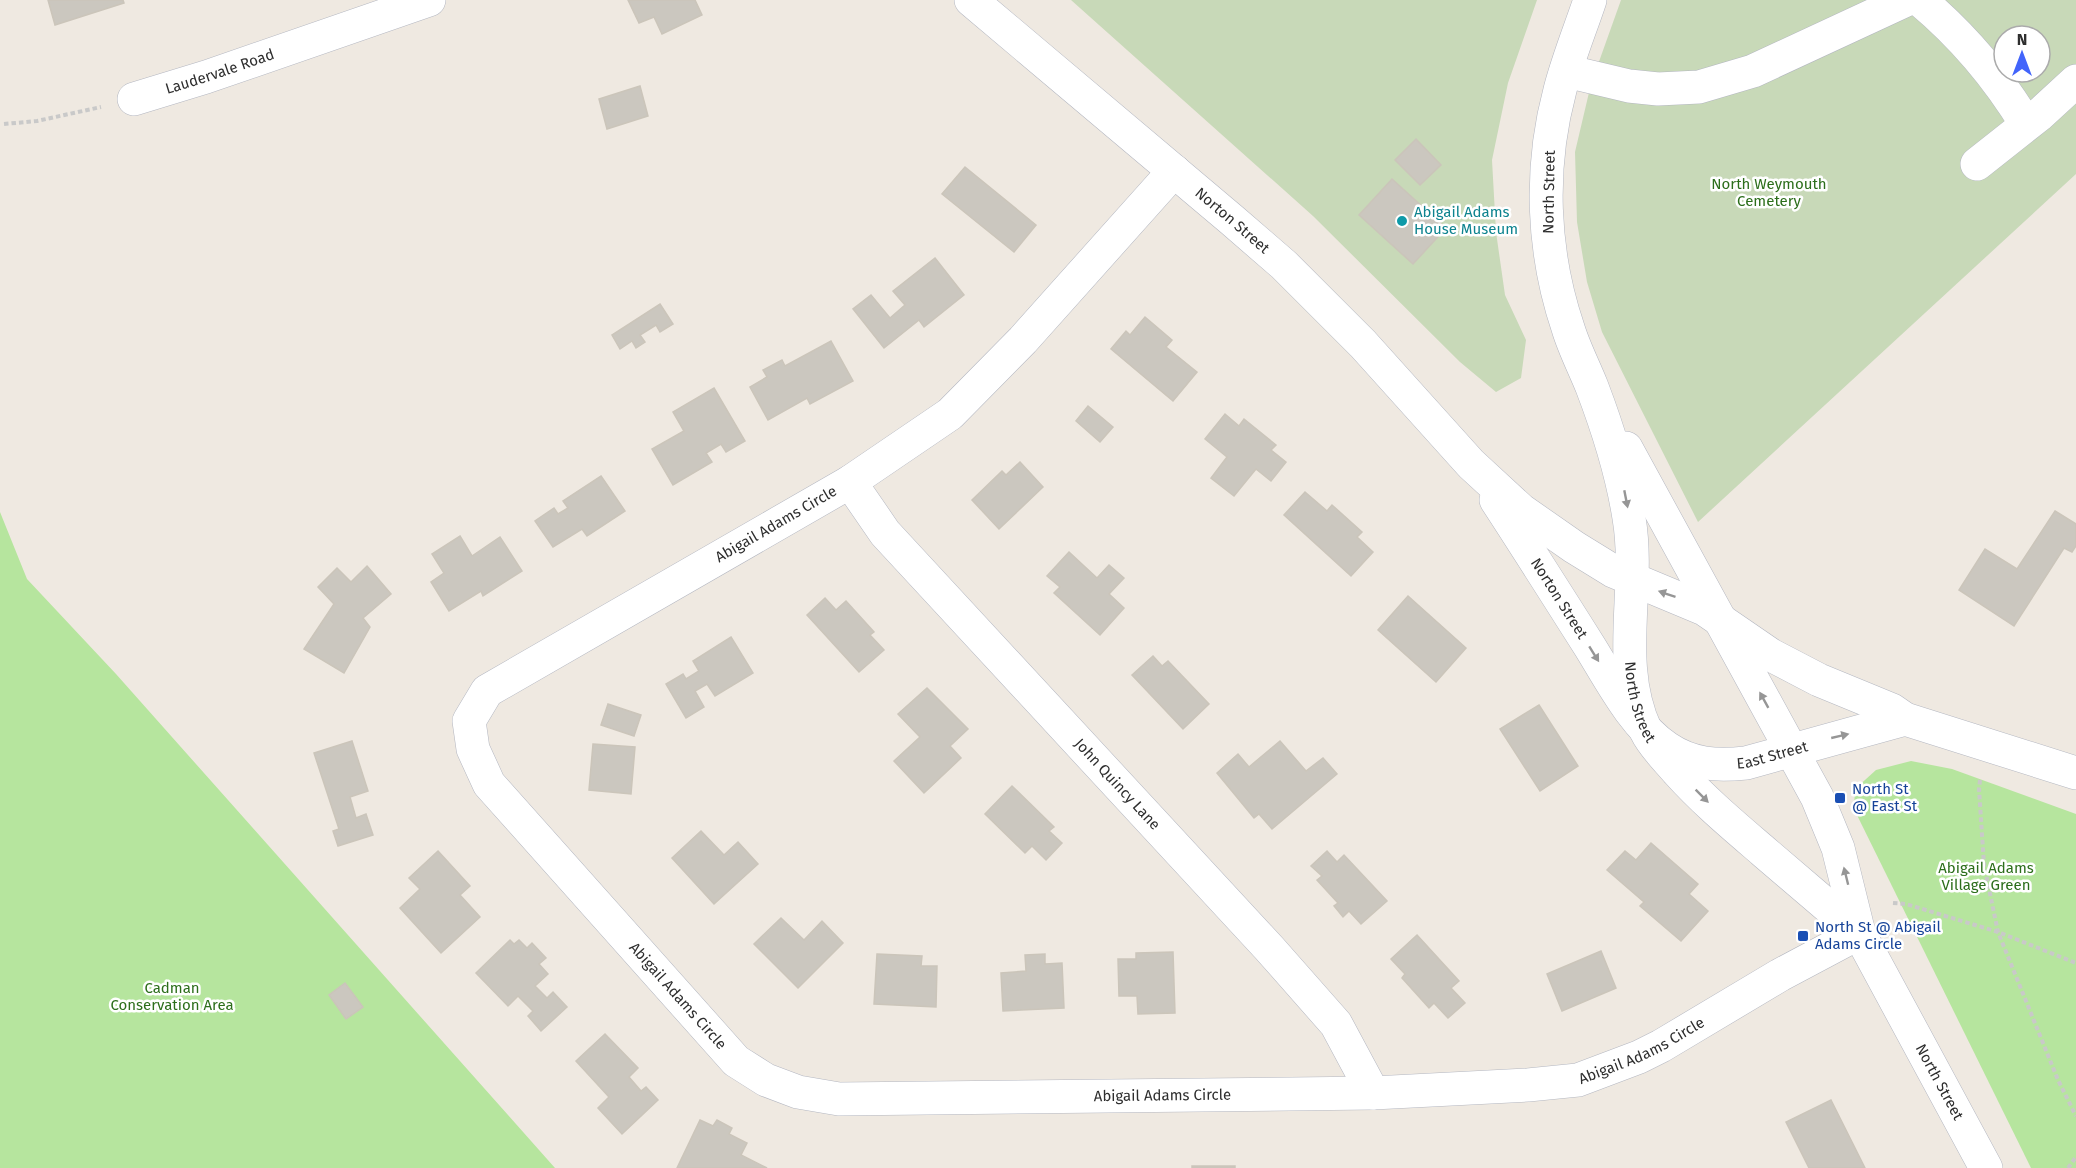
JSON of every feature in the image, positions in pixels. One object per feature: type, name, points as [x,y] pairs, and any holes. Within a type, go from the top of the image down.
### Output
[{"type":"street","name":"Laudervale Road","points":[[134,99],[206,77],[429,0]]},
{"type":"street","name":"Norton Street","points":[[971,0],[1232,220],[1329,309],[1471,464],[1498,490],[1545,527],[1593,559],[1634,580],[1688,602],[1719,619]]},
{"type":"street","name":"North Street","points":[[1590,0],[1566,71],[1550,142],[1546,170],[1546,225],[1560,304],[1607,429],[1630,519],[1634,580],[1629,671],[1633,693],[1647,732],[1685,779],[1723,816],[1859,933]]},
{"type":"street","points":[[1566,71],[1629,86],[1658,89],[1699,87],[1753,71],[1906,0]]},
{"type":"street","points":[[1920,0],[1964,39],[2005,90],[2026,124]]},
{"type":"street","points":[[1977,164],[2048,108],[2076,81]]},
{"type":"street","name":"Abigail Adams Circle","points":[[1174,171],[1023,340],[950,414],[850,482],[487,691],[469,721],[473,749],[489,784],[736,1061],[766,1080],[798,1092],[839,1099],[1373,1093],[1528,1085],[1578,1080],[1639,1057],[1661,1046],[1780,975],[1859,933]]},
{"type":"street","name":"North Street","points":[[1590,383],[1817,797],[1838,848],[1859,933],[1986,1168]]},
{"type":"street","name":"Norton Street","points":[[1471,464],[1621,696],[1647,732]]},
{"type":"street","name":"John Quincy Lane","points":[[850,482],[885,533],[1269,948],[1336,1024],[1373,1093]]},
{"type":"street","points":[[1719,619],[1770,655],[1819,680],[1892,710],[1905,719],[2076,773]]},
{"type":"street","name":"East Street","points":[[1647,732],[1684,758],[1704,764],[1724,766],[1746,763],[1905,719]]},
{"type":"path","points":[[4,124],[56,117],[134,99]]},
{"type":"path","points":[[1981,776],[1979,789],[1984,865],[1998,932],[2058,1080],[2076,1116]]},
{"type":"path","points":[[1893,903],[1906,904],[1998,932],[2076,963]]},
{"type":"path","points":[[2068,1168],[2076,1157]]},
{"type":"green space","points":[[1071,0],[1537,0],[1508,83],[1492,160],[1496,232],[1505,295],[1526,340],[1521,378],[1496,392],[1460,362],[1313,216]]},
{"type":"green space","name":"North Weymouth Cemetery","points":[[1621,0],[2076,0],[2076,174],[1698,522],[1602,332],[1587,282],[1577,222],[1575,152],[1591,84]]},
{"type":"green space","name":"Cadman Conservation Area","points":[[0,512],[27,579],[116,674],[555,1168],[0,1168]]},
{"type":"green space","name":"Abigail Adams Village Green","points":[[1911,761],[1952,769],[2076,814],[2076,1168],[2031,1168],[1854,809],[1855,789],[1876,770]]},
{"type":"building","points":[[48,0],[123,0],[124,3],[55,25]]},
{"type":"building","points":[[628,0],[695,0],[702,15],[662,34],[654,17],[639,23]]},
{"type":"building","points":[[640,86],[648,116],[607,129],[599,99]]},
{"type":"building","points":[[1416,139],[1441,165],[1420,185],[1395,160]]},
{"type":"building","points":[[965,167],[1036,225],[1014,252],[942,194]]},
{"type":"building","name":"Abigail Adams House Museum","points":[[1392,179],[1446,228],[1413,264],[1359,215]]},
{"type":"building","points":[[935,258],[964,295],[924,327],[919,320],[884,348],[853,309],[871,295],[890,318],[905,305],[893,291]]},
{"type":"building","points":[[660,304],[673,324],[660,332],[656,325],[640,335],[645,342],[636,348],[632,341],[620,349],[612,335]]},
{"type":"building","points":[[1145,317],[1172,340],[1166,347],[1197,372],[1173,401],[1111,349],[1126,331],[1130,335]]},
{"type":"building","points":[[831,341],[853,381],[810,404],[807,398],[768,420],[750,387],[767,377],[763,370],[782,360],[785,366]]},
{"type":"building","points":[[714,388],[745,441],[726,452],[721,444],[706,453],[712,462],[673,485],[652,449],[684,431],[673,412]]},
{"type":"building","points":[[1088,406],[1113,427],[1100,442],[1076,421]]},
{"type":"building","points":[[1225,414],[1239,426],[1244,419],[1276,445],[1271,450],[1286,462],[1271,481],[1256,469],[1234,496],[1211,478],[1227,457],[1205,439]]},
{"type":"building","points":[[1020,462],[1043,487],[999,529],[972,500],[1002,471],[1006,475]]},
{"type":"building","points":[[601,476],[625,511],[587,536],[582,529],[553,547],[535,521],[554,508],[558,514],[568,508],[563,501]]},
{"type":"building","points":[[1305,492],[1327,511],[1332,505],[1362,532],[1357,537],[1373,552],[1351,576],[1284,515]]},
{"type":"building","points":[[2055,511],[2076,524],[2076,546],[2072,552],[2064,548],[2014,626],[1959,590],[1985,549],[2017,569]]},
{"type":"building","points":[[460,536],[472,556],[500,537],[522,571],[483,596],[481,591],[449,611],[431,582],[444,573],[432,554]]},
{"type":"building","points":[[1069,552],[1097,578],[1109,565],[1124,578],[1109,594],[1124,608],[1100,635],[1054,593],[1060,587],[1047,576]]},
{"type":"building","points":[[367,566],[391,594],[363,618],[370,627],[344,673],[304,649],[334,604],[318,587],[337,568],[351,582]]},
{"type":"building","points":[[1408,596],[1466,648],[1436,682],[1378,630]]},
{"type":"building","points":[[825,598],[836,610],[846,601],[874,632],[870,635],[884,650],[859,672],[807,615]]},
{"type":"building","points":[[731,637],[753,673],[715,696],[707,684],[695,691],[704,707],[686,718],[666,684],[683,674],[686,679],[699,671],[693,661]]},
{"type":"building","points":[[1153,656],[1162,666],[1168,661],[1209,704],[1183,729],[1132,675]]},
{"type":"building","points":[[927,688],[968,729],[950,746],[961,758],[924,793],[894,761],[920,737],[898,714]]},
{"type":"building","points":[[608,704],[641,715],[634,736],[601,725]]},
{"type":"building","points":[[1539,705],[1578,766],[1540,791],[1500,729]]},
{"type":"building","points":[[352,741],[368,791],[350,797],[356,818],[366,814],[373,835],[338,846],[333,831],[339,829],[314,753]]},
{"type":"building","points":[[1280,741],[1306,771],[1323,758],[1337,774],[1272,829],[1259,814],[1254,818],[1217,773],[1238,754],[1249,767]]},
{"type":"building","points":[[593,744],[635,747],[631,794],[589,790]]},
{"type":"building","points":[[1012,786],[1054,827],[1049,831],[1062,843],[1046,860],[1032,846],[1025,853],[985,814]]},
{"type":"building","points":[[701,831],[724,855],[738,842],[758,864],[714,904],[672,858]]},
{"type":"building","points":[[1651,843],[1698,884],[1689,894],[1708,911],[1681,941],[1640,906],[1644,902],[1607,870],[1625,851],[1636,860]]},
{"type":"building","points":[[438,851],[470,886],[460,895],[480,917],[441,953],[400,908],[420,889],[409,878]]},
{"type":"building","points":[[1327,851],[1337,862],[1344,855],[1387,901],[1361,924],[1349,911],[1343,917],[1334,906],[1338,903],[1317,880],[1322,876],[1311,866]]},
{"type":"building","points":[[781,918],[804,940],[822,921],[843,943],[798,988],[754,944]]},
{"type":"building","points":[[1417,935],[1459,981],[1451,988],[1465,1003],[1448,1018],[1434,1003],[1429,1008],[1402,978],[1405,974],[1391,959]]},
{"type":"building","points":[[510,940],[514,944],[519,940],[527,948],[532,943],[546,958],[539,964],[548,974],[535,986],[547,998],[553,992],[567,1007],[541,1031],[528,1016],[533,1011],[518,996],[508,1006],[476,973]]},
{"type":"building","points":[[1601,951],[1616,988],[1562,1011],[1547,974]]},
{"type":"building","points":[[1173,952],[1175,1013],[1138,1014],[1137,996],[1119,996],[1118,959],[1136,959],[1136,953]]},
{"type":"building","points":[[877,954],[922,956],[921,966],[937,966],[936,1007],[874,1004]]},
{"type":"building","points":[[1045,954],[1045,964],[1062,963],[1064,1008],[1003,1011],[1001,973],[1026,971],[1025,955]]},
{"type":"building","points":[[345,983],[363,1007],[346,1019],[329,995]]},
{"type":"building","points":[[605,1034],[638,1068],[629,1077],[641,1091],[646,1087],[658,1100],[622,1134],[598,1108],[609,1097],[576,1061]]},
{"type":"building","points":[[1831,1100],[1865,1168],[1809,1168],[1786,1122]]},
{"type":"building","points":[[700,1120],[713,1126],[717,1120],[732,1128],[729,1134],[747,1143],[741,1155],[767,1168],[677,1168]]},
{"type":"building","points":[[1192,1166],[1235,1166],[1235,1168],[1192,1168]]},
{"type":"place","name":"Abigail Adams House Museum","points":[[1402,221]]},
{"type":"place","name":"North St @ East St","points":[[1840,798]]},
{"type":"place","name":"North St @ Abigail Adams Circle","points":[[1803,936]]}]
